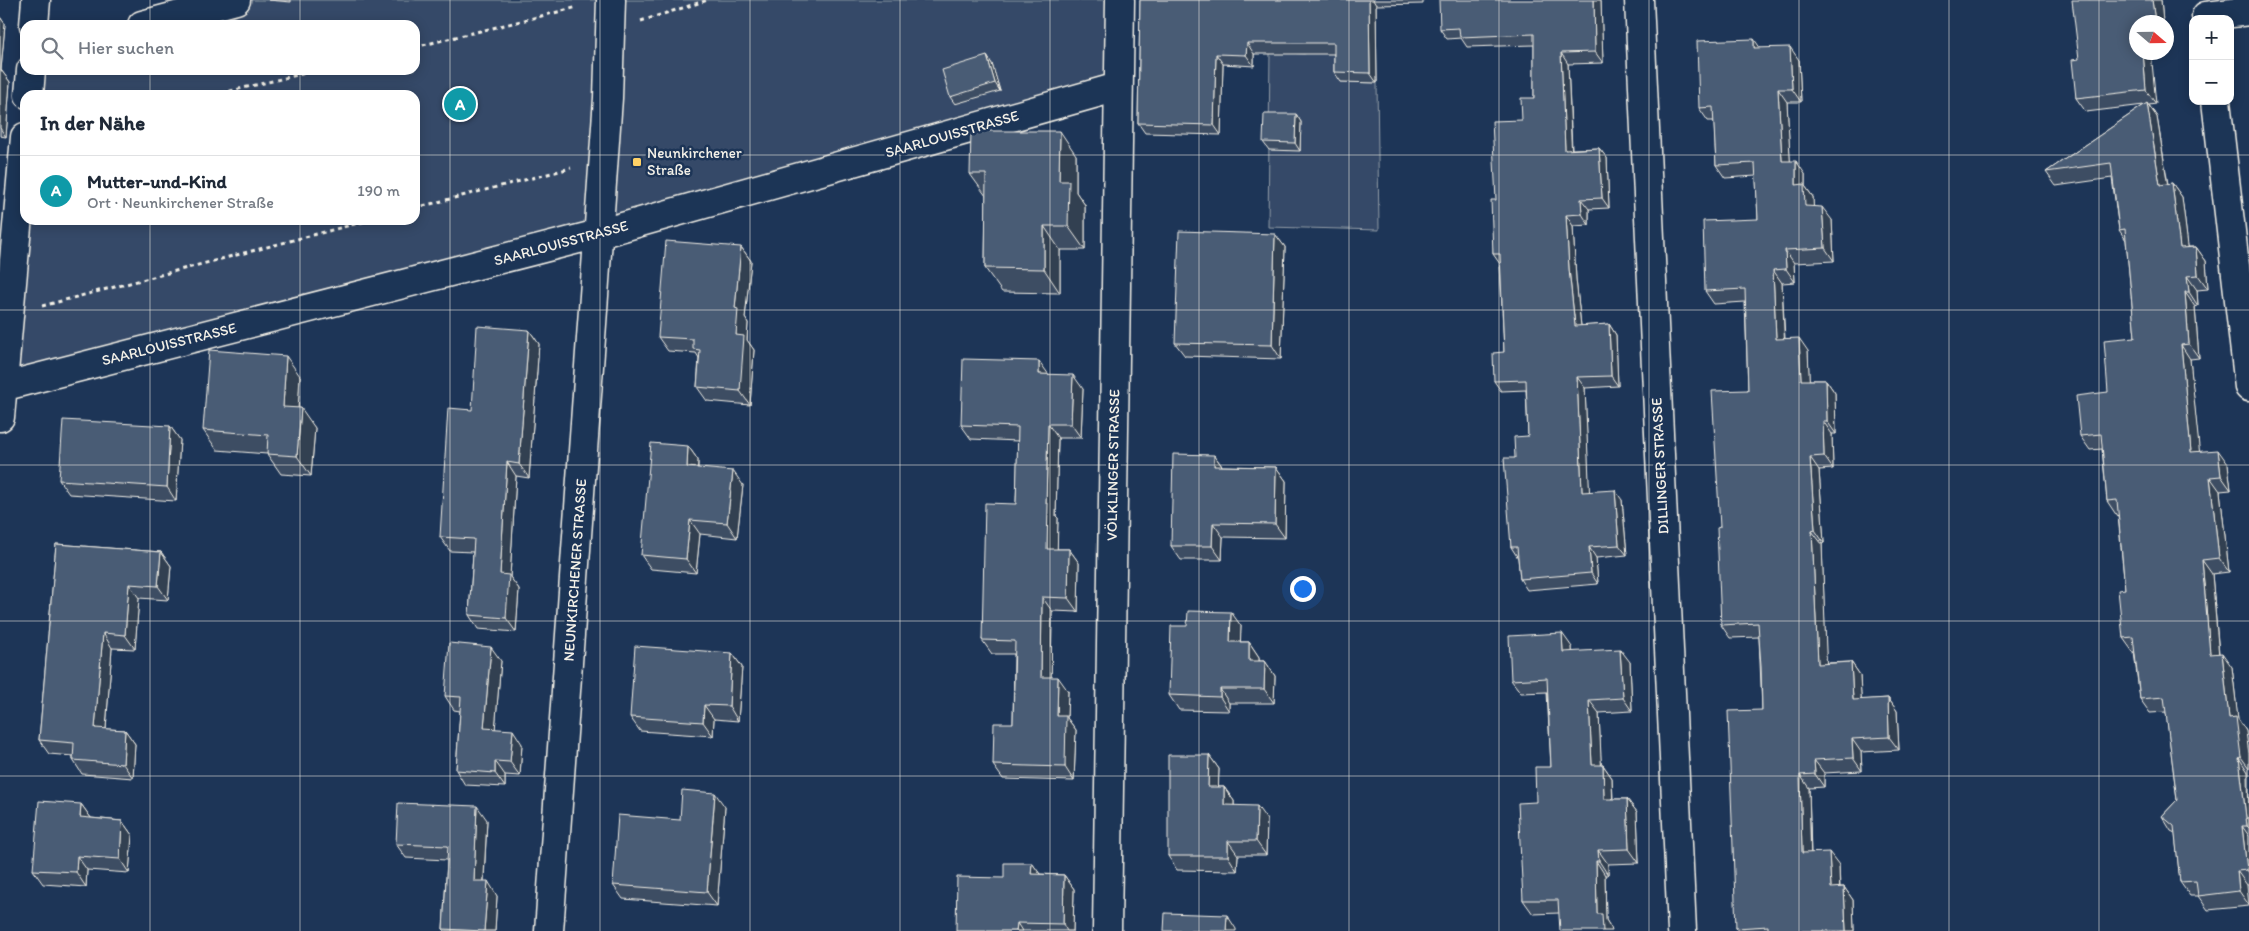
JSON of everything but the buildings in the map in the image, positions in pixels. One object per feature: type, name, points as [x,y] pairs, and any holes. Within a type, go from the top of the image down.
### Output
[{"type":"street","points":[[34,20],[36,0]]},
{"type":"street","points":[[161,20],[236,0]]},
{"type":"street","name":"NEUNKIRCHENER STRASSE","points":[[549,931],[603,159],[611,0]]},
{"type":"street","name":"VÖLKLINGER STRASSE","points":[[1107,931],[1120,0]]},
{"type":"street","name":"DILLINGER STRASSE","points":[[1639,0],[1682,931]]},
{"type":"street","points":[[2206,12],[2249,11]]},
{"type":"street","points":[[29,90],[31,75]]},
{"type":"street","name":"SAARLOUISSTRASSE","points":[[2,387],[598,234],[1118,87]]},
{"type":"street","points":[[2217,105],[2239,206],[2249,387]]},
{"type":"street","points":[[0,417],[9,314],[8,232],[20,165]]},
{"type":"path","points":[[610,30],[708,0]]},
{"type":"path","points":[[420,46],[579,7]]},
{"type":"path","points":[[235,90],[297,75]]},
{"type":"path","points":[[420,207],[603,159]]},
{"type":"path","points":[[9,314],[351,225]]},
{"type":"shaded area","points":[[236,0],[1120,0],[1118,87],[2,387],[24,225],[420,225],[420,90],[29,90],[30,75],[420,75],[420,20],[161,20]]},
{"type":"shaded area","points":[[1341,45],[1341,82],[1377,83],[1379,230],[1268,227],[1270,52],[1304,54]]},
{"type":"place","name":"Mutter-und-Kind","points":[[460,104]]},
{"type":"place","name":"Neunkirchener Straße","points":[[637,162]]}]
